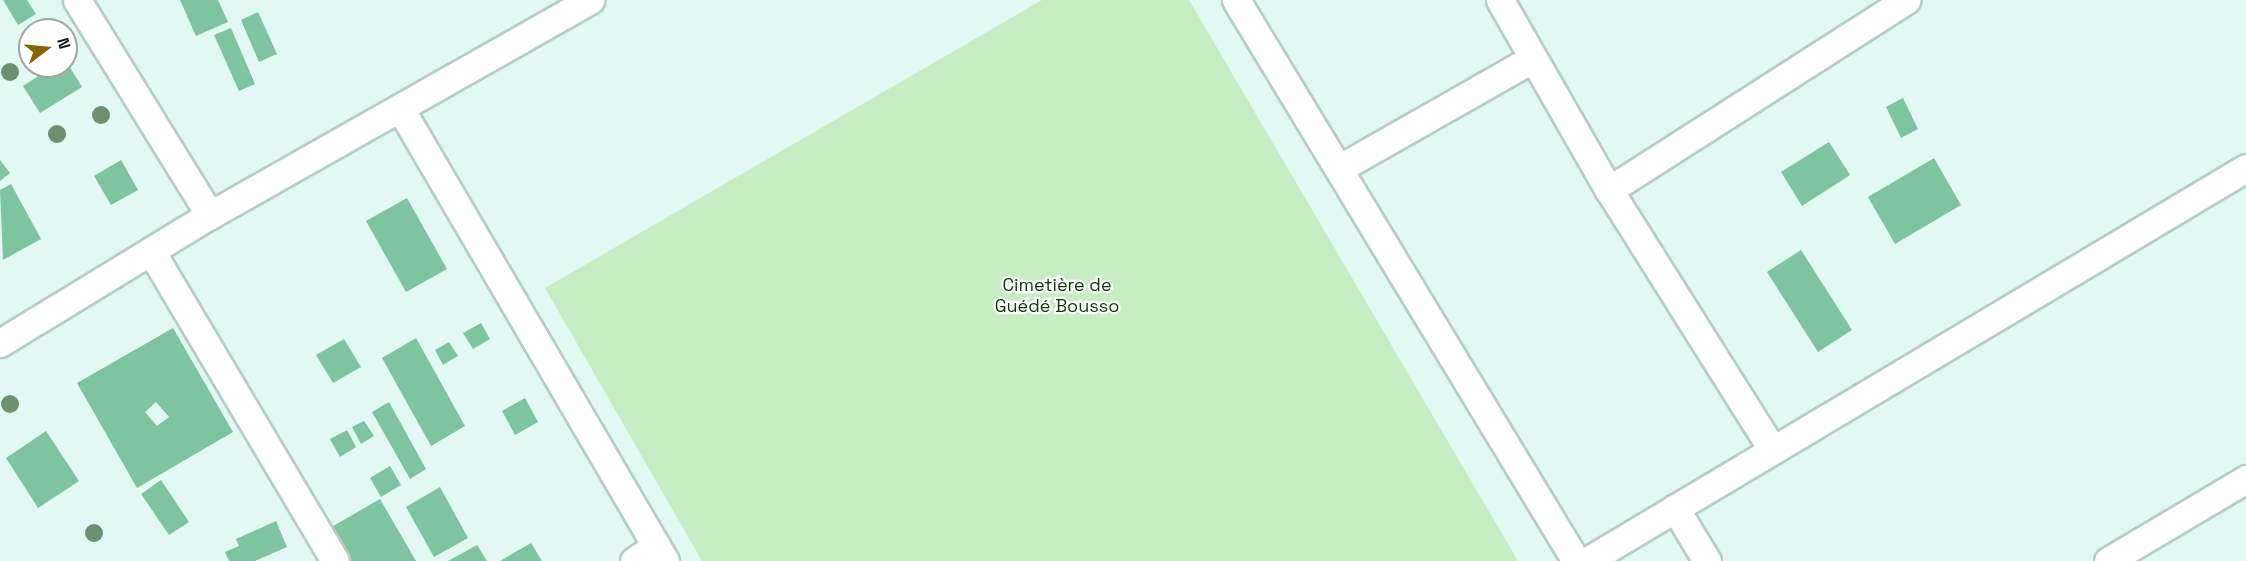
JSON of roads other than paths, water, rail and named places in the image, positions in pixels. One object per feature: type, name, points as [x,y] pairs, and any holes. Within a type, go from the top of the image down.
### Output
[{"type":"street","points":[[77,0],[210,215]]},
{"type":"street","points":[[0,343],[210,215],[590,0]]},
{"type":"street","points":[[1236,0],[1340,168],[1576,561]]},
{"type":"street","points":[[1500,0],[1609,190],[1773,450]]},
{"type":"street","points":[[1609,190],[1906,0]]},
{"type":"street","points":[[1340,168],[1532,59]]},
{"type":"street","points":[[400,108],[652,556]]},
{"type":"street","points":[[1587,561],[2246,168]]},
{"type":"street","points":[[151,251],[324,557]]},
{"type":"street","points":[[2108,561],[2246,479]]},
{"type":"street","points":[[1675,508],[1707,561]]},
{"type":"park label","name":"Cimetière de Guédé Bousso","points":[[1057,296]]}]
